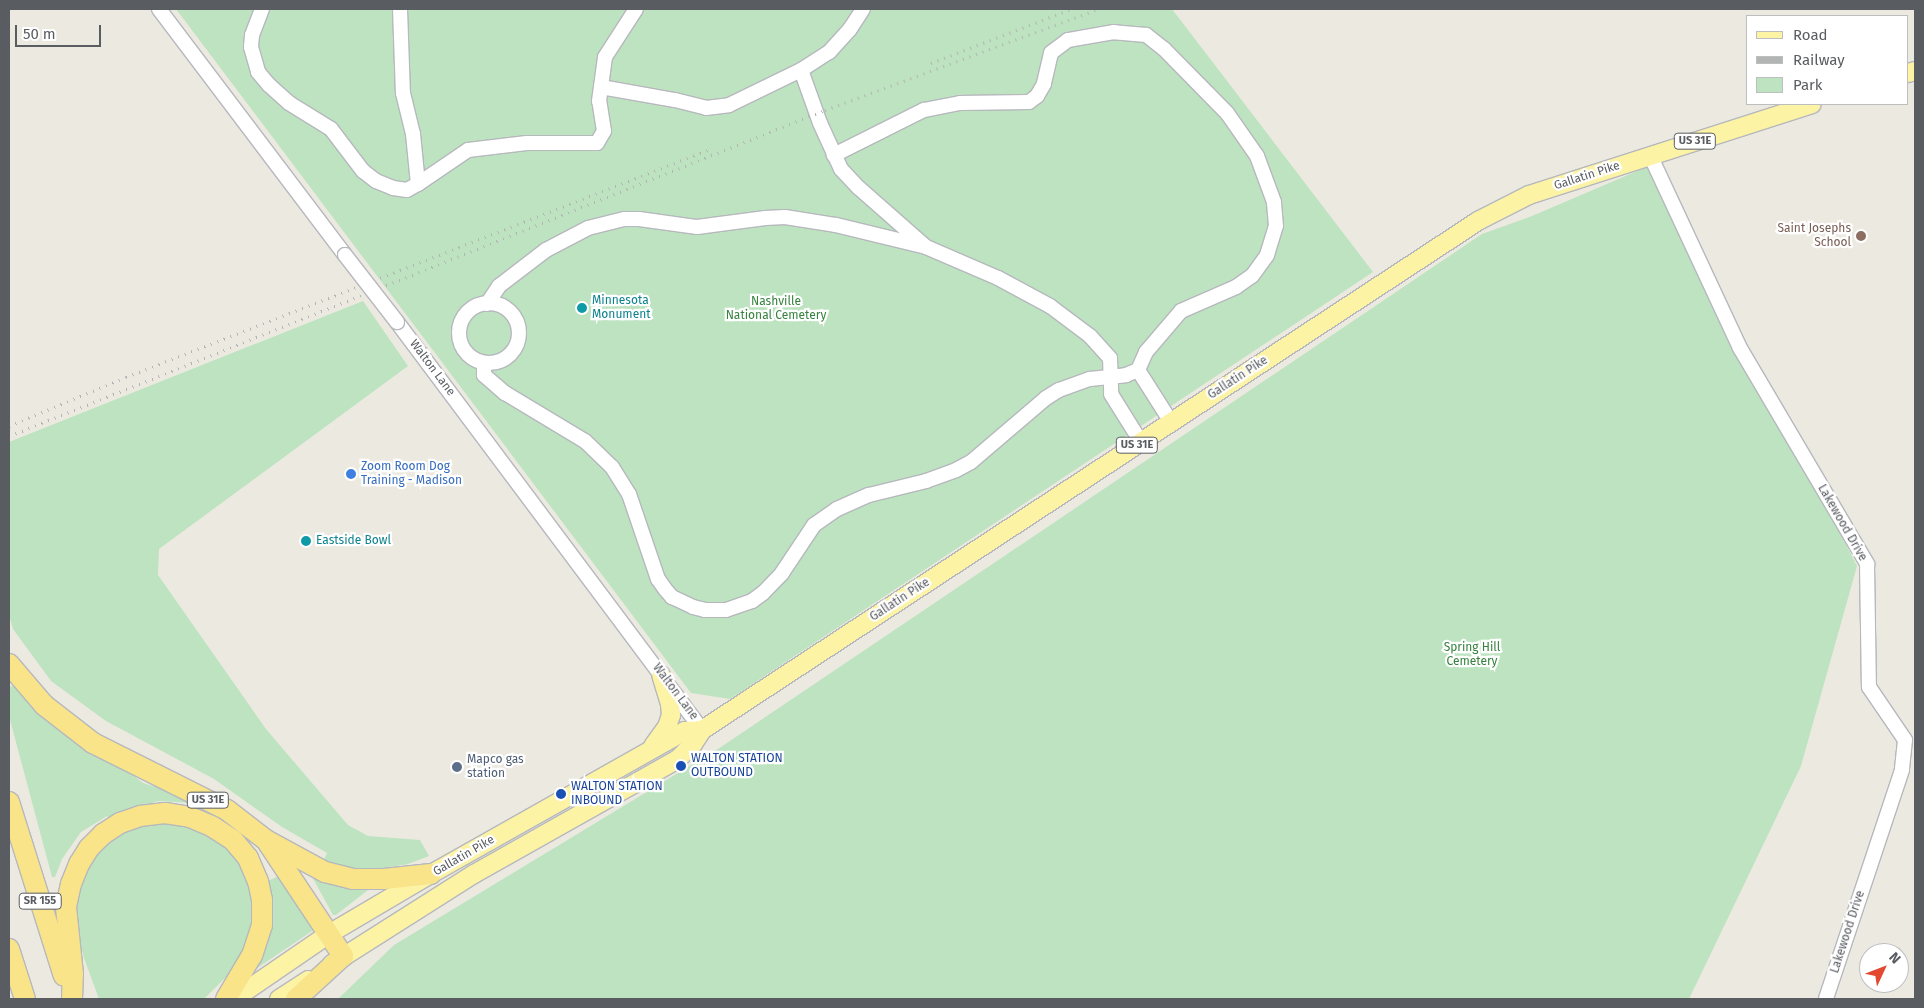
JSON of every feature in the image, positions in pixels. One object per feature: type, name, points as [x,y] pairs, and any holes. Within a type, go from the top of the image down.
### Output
[{"type":"highway","name":"US 31E","points":[[9,664],[44,705],[93,742],[227,810],[266,840],[325,872],[353,879],[384,879],[431,874]]},
{"type":"highway","name":"SR 155","points":[[9,802],[72,999]]},
{"type":"highway","points":[[72,999],[73,974],[66,907],[78,864],[89,848],[103,834],[120,823],[140,816],[165,813],[190,816],[212,826],[232,840],[248,858],[258,881],[262,900],[262,925],[252,955],[226,999]]},
{"type":"highway","points":[[266,840],[344,956],[296,999]]},
{"type":"highway","points":[[9,949],[25,999]]},
{"type":"main road","name":"Gallatin Pike","points":[[280,999],[474,874],[538,840],[678,759],[693,744],[702,730],[1478,221],[1529,195],[1809,105]]},
{"type":"main road","points":[[648,752],[667,727],[670,716],[670,704],[661,675]]},
{"type":"main road","name":"Gallatin Pike","points":[[234,999],[330,934],[431,874],[685,731],[702,730]]},
{"type":"main road","points":[[538,840],[544,810]]},
{"type":"street","name":"Walton Lane","points":[[159,9],[397,322],[702,730]]},
{"type":"street","points":[[262,9],[252,35],[251,47],[258,72],[289,103],[331,129],[363,170],[376,180],[393,188],[407,190],[468,150],[527,143],[597,143],[604,130],[599,101],[605,57],[636,9]]},
{"type":"street","points":[[400,9],[403,93],[413,134],[418,184]]},
{"type":"street","points":[[601,87],[675,100],[706,108],[729,105],[801,70],[829,52],[850,29],[863,9]]},
{"type":"street","points":[[484,362],[484,375],[505,393],[585,442],[612,467],[629,494],[635,508],[658,579],[672,596],[705,610],[726,610],[752,601],[763,593],[782,573],[814,525],[837,509],[869,495],[926,481],[956,470],[989,447],[1046,398],[1074,384],[1111,376],[1126,375],[1138,370],[1146,352],[1181,311],[1236,287],[1252,276],[1266,255],[1276,226],[1274,202],[1257,156],[1227,113],[1164,49],[1146,36],[1114,32],[1068,40],[1051,53],[1044,84],[1037,96],[1030,102],[960,102],[924,110],[834,155]]},
{"type":"street","points":[[801,70],[834,155],[848,177],[926,247]]},
{"type":"street","name":"Lakewood Drive","points":[[1650,155],[1740,348],[1867,564],[1869,687],[1905,740],[1902,770],[1826,999]]},
{"type":"street","points":[[487,304],[499,286],[546,250],[588,228],[624,219],[639,219],[697,227],[786,217],[836,225],[926,247],[998,278],[1050,306],[1076,324],[1108,355],[1111,363],[1111,394],[1141,442]]},
{"type":"street","points":[[487,304],[499,305],[509,311],[516,321],[519,332],[517,344],[506,358],[496,362],[484,362],[466,352],[460,331],[468,312],[480,305],[487,304]]},
{"type":"street","points":[[1138,370],[1171,422]]},
{"type":"green space","name":"Nashville National Cemetery","points":[[176,9],[1172,9],[1373,272],[730,699],[691,693]]},
{"type":"green space","name":"Spring Hill Cemetery","points":[[1649,166],[1857,566],[1801,766],[1689,999],[338,999],[394,945],[721,747],[1482,234],[1532,216]]},
{"type":"green space","points":[[363,301],[408,366],[159,549],[158,575],[266,729],[348,825],[368,836],[420,840],[429,856],[408,864],[371,870],[348,868],[323,862],[327,853],[282,827],[214,779],[106,721],[51,681],[13,629],[9,615],[9,442]]},
{"type":"green space","points":[[16,685],[128,765],[130,773],[143,783],[165,790],[177,791],[193,803],[158,801],[117,817],[113,815],[109,818],[107,816],[81,832],[62,859],[55,877],[52,877],[9,716],[9,687]]},
{"type":"green space","points":[[173,821],[221,840],[244,866],[255,902],[251,937],[236,967],[204,999],[99,999],[84,958],[75,925],[75,903],[83,871],[108,840],[140,824]]},
{"type":"green space","points":[[310,873],[367,886],[368,890],[336,915],[333,915]]},
{"type":"green space","points":[[282,875],[318,927],[250,973],[267,881]]},
{"type":"railway","points":[[931,63],[1071,9]]},
{"type":"railway","points":[[9,436],[825,110],[1098,9]]},
{"type":"railway","points":[[9,426],[126,377],[708,150]]},
{"type":"place","name":"Saint Josephs School","points":[[1861,236]]},
{"type":"place","name":"Minnesota Monument","points":[[582,308]]},
{"type":"place","name":"Zoom Room Dog Training - Madison","points":[[351,474]]},
{"type":"place","name":"Eastside Bowl","points":[[306,541]]},
{"type":"place","name":"WALTON STATION OUTBOUND","points":[[681,766]]},
{"type":"place","name":"Mapco gas station","points":[[457,767]]},
{"type":"place","name":"WALTON STATION INBOUND","points":[[561,794]]}]
